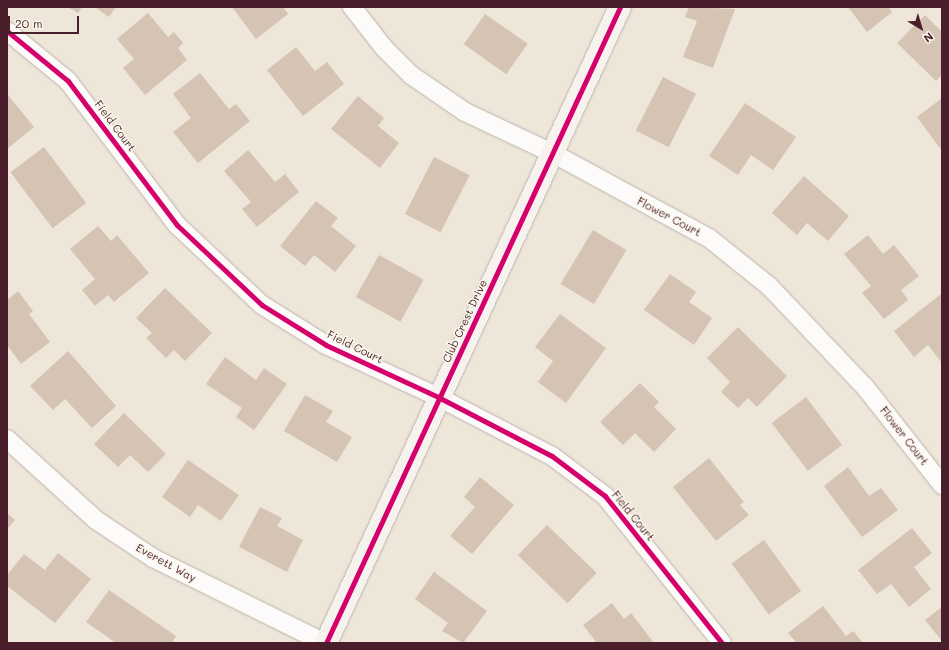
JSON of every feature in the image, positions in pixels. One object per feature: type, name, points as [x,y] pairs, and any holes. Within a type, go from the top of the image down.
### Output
[{"type":"street","name":"Flower Court","points":[[352,7],[384,48],[411,76],[465,112],[554,154],[709,238],[769,286],[865,387],[942,485]]},
{"type":"street","name":"Club Crest Drive","points":[[326,643],[554,154],[620,7]]},
{"type":"street","name":"Field Court","points":[[7,31],[68,81],[177,225],[262,305],[326,345],[440,398],[552,456],[605,496],[722,643]]},
{"type":"street","name":"Everett Way","points":[[7,439],[96,520],[152,558],[326,643]]},
{"type":"building","points":[[68,7],[82,7],[78,13]]},
{"type":"building","points":[[95,7],[116,7],[109,17]]},
{"type":"building","points":[[232,7],[283,7],[288,14],[256,39]]},
{"type":"building","points":[[689,7],[735,9],[713,68],[683,57],[697,21],[685,17]]},
{"type":"building","points":[[848,7],[888,7],[892,12],[867,32]]},
{"type":"building","points":[[148,13],[168,37],[174,32],[183,43],[178,48],[187,60],[145,95],[123,68],[134,59],[117,39]]},
{"type":"building","points":[[485,14],[528,44],[506,74],[464,44]]},
{"type":"building","points":[[925,15],[942,32],[942,75],[936,81],[897,43]]},
{"type":"building","points":[[296,47],[315,71],[327,62],[344,84],[303,116],[267,70]]},
{"type":"building","points":[[200,73],[229,109],[236,104],[250,121],[198,163],[173,132],[191,118],[173,94]]},
{"type":"building","points":[[663,77],[696,94],[669,147],[636,130]]},
{"type":"building","points":[[7,94],[34,127],[7,149]]},
{"type":"building","points":[[358,96],[384,118],[378,126],[399,143],[380,168],[331,129]]},
{"type":"building","points":[[942,98],[942,151],[917,117]]},
{"type":"building","points":[[745,103],[796,137],[773,170],[751,155],[738,175],[709,156]]},
{"type":"building","points":[[44,147],[86,203],[53,228],[10,172]]},
{"type":"building","points":[[248,150],[275,182],[285,174],[299,192],[257,227],[242,209],[251,202],[224,171]]},
{"type":"building","points":[[434,157],[470,175],[441,232],[405,214]]},
{"type":"building","points":[[804,176],[849,216],[828,241],[807,223],[797,235],[772,213]]},
{"type":"building","points":[[316,201],[338,218],[331,226],[356,246],[335,272],[314,255],[305,266],[280,246]]},
{"type":"building","points":[[98,226],[111,241],[117,235],[149,273],[114,302],[108,295],[95,306],[82,290],[95,279],[70,249]]},
{"type":"building","points":[[593,230],[626,250],[594,304],[561,284]]},
{"type":"building","points":[[868,235],[883,254],[894,245],[919,276],[901,290],[908,300],[884,319],[862,293],[871,286],[844,254]]},
{"type":"building","points":[[379,255],[424,280],[400,322],[356,297]]},
{"type":"building","points":[[670,274],[696,292],[689,302],[712,318],[694,345],[644,310]]},
{"type":"building","points":[[165,288],[212,333],[185,361],[174,350],[166,358],[146,338],[152,333],[136,318]]},
{"type":"building","points":[[18,291],[33,311],[29,314],[50,342],[21,364],[7,345],[7,300]]},
{"type":"building","points":[[941,294],[942,363],[928,345],[914,357],[894,331]]},
{"type":"building","points":[[560,314],[606,348],[566,403],[538,382],[553,361],[535,347]]},
{"type":"building","points":[[738,327],[787,376],[757,407],[748,398],[738,408],[721,392],[730,382],[707,358]]},
{"type":"building","points":[[68,351],[116,406],[92,428],[65,399],[53,410],[30,386]]},
{"type":"building","points":[[225,357],[256,380],[264,368],[287,384],[254,430],[236,417],[242,408],[206,384]]},
{"type":"building","points":[[640,383],[659,402],[654,407],[676,429],[654,452],[635,433],[623,445],[600,422]]},
{"type":"building","points":[[305,395],[333,411],[326,422],[352,437],[337,462],[284,431]]},
{"type":"building","points":[[806,397],[842,445],[808,471],[772,423]]},
{"type":"building","points":[[124,413],[166,454],[148,472],[130,455],[118,467],[94,444]]},
{"type":"building","points":[[709,458],[744,502],[740,505],[749,515],[716,541],[673,487]]},
{"type":"building","points":[[188,460],[239,495],[221,521],[198,505],[190,517],[162,497]]},
{"type":"building","points":[[848,467],[869,496],[881,488],[898,510],[862,537],[824,486]]},
{"type":"building","points":[[480,477],[514,505],[472,554],[450,536],[475,507],[464,497]]},
{"type":"building","points":[[260,507],[282,518],[277,526],[303,540],[287,572],[239,547]]},
{"type":"building","points":[[7,513],[15,520],[7,529]]},
{"type":"building","points":[[547,525],[597,573],[567,603],[518,555]]},
{"type":"building","points":[[912,528],[932,553],[914,567],[931,589],[909,607],[891,584],[877,594],[858,570]]},
{"type":"building","points":[[764,540],[801,591],[769,614],[732,564]]},
{"type":"building","points":[[58,553],[91,579],[55,623],[7,586],[7,575],[24,554],[45,570]]},
{"type":"building","points":[[434,572],[487,611],[463,643],[442,631],[448,623],[415,599]]},
{"type":"building","points":[[109,590],[176,636],[172,643],[116,643],[86,622]]},
{"type":"building","points":[[612,603],[624,619],[631,613],[654,643],[597,643],[583,625]]},
{"type":"building","points":[[823,606],[846,636],[853,631],[863,643],[797,643],[788,633]]},
{"type":"building","points":[[942,607],[942,641],[925,620]]},
{"type":"cycle path","points":[[326,643],[620,7]]},
{"type":"cycle path","points":[[7,31],[68,81],[177,225],[262,305],[326,345],[440,398],[552,456],[605,496],[722,643]]}]
